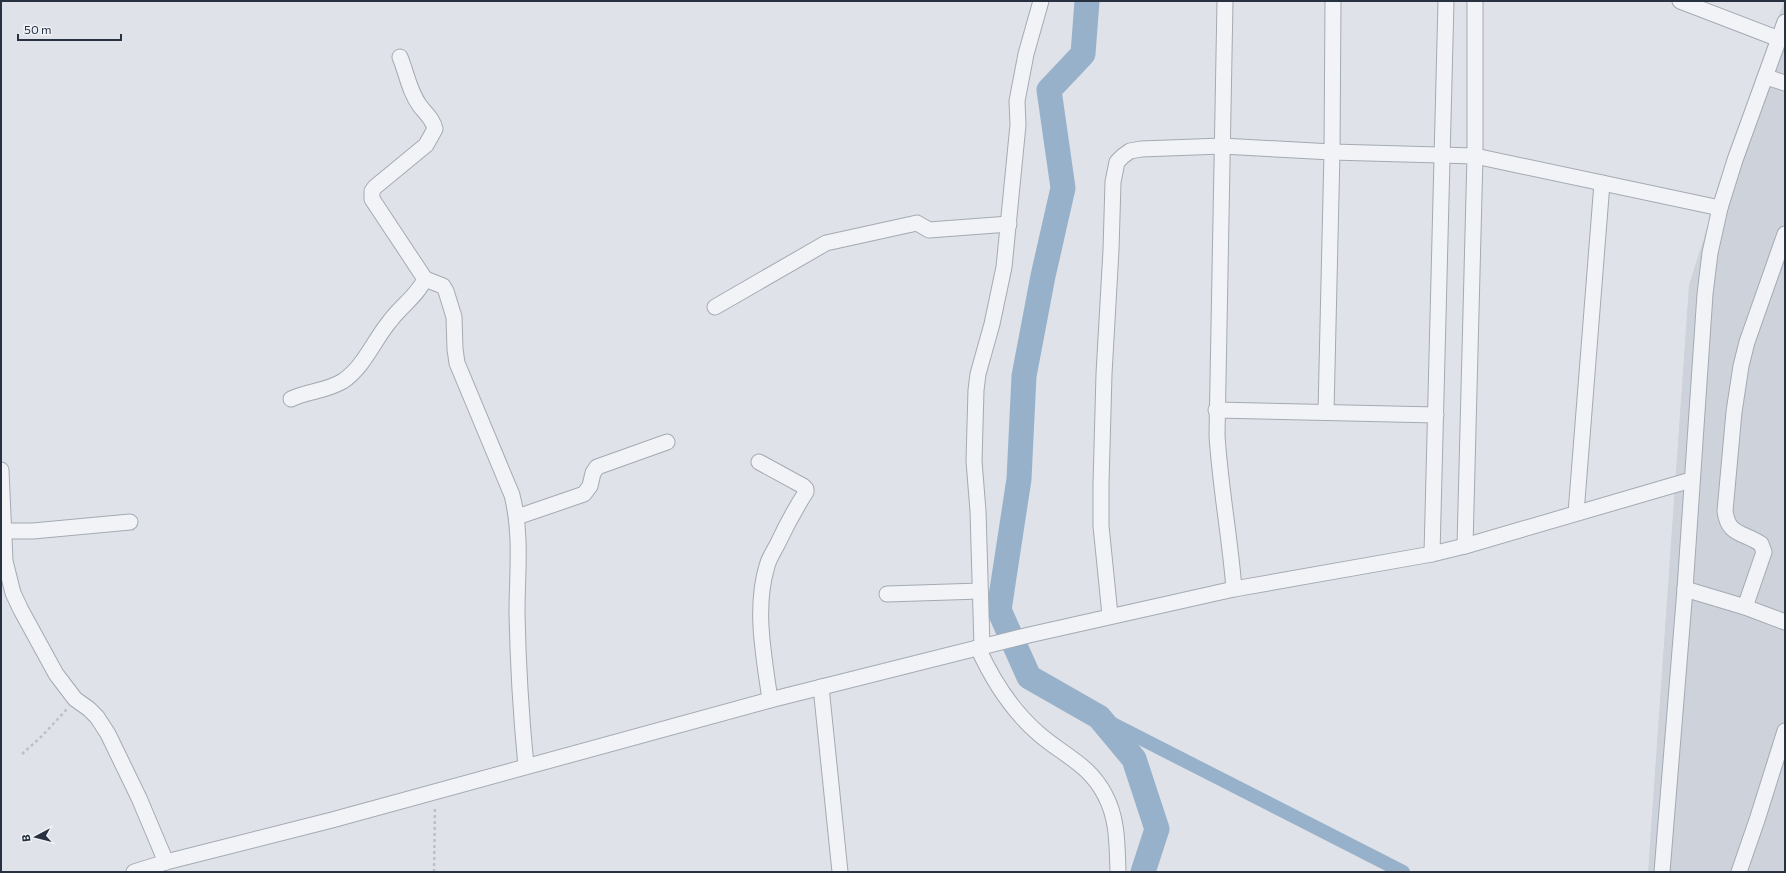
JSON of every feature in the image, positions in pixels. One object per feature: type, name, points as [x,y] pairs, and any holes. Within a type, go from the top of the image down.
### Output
[{"type":"street","points":[[1041,1],[1026,54],[1017,101],[1018,125],[1008,242],[999,294],[978,374],[976,390],[974,461],[983,646],[996,683],[1012,708],[1039,734],[1090,772],[1099,783],[1110,809],[1116,834],[1119,854],[1118,872]]},
{"type":"street","points":[[1225,1],[1216,410],[1219,471],[1230,538],[1234,589]]},
{"type":"street","points":[[1326,412],[1332,152],[1333,1]]},
{"type":"street","points":[[1432,554],[1446,1]]},
{"type":"street","points":[[1465,546],[1475,156],[1475,1]]},
{"type":"street","points":[[1680,1],[1779,39]]},
{"type":"street","points":[[1662,872],[1685,589],[1691,480],[1705,294],[1710,253],[1720,208],[1735,160],[1785,22]]},
{"type":"street","points":[[400,57],[412,93],[419,105],[432,120],[435,129],[426,144],[375,187],[372,195],[373,202],[425,279],[443,286],[446,291],[454,317],[457,363],[498,457],[512,495],[517,517],[518,672],[526,766]]},
{"type":"street","points":[[1766,77],[1785,83]]},
{"type":"street","points":[[1110,615],[1101,526],[1101,469],[1114,171],[1117,162],[1122,156],[1130,151],[1222,146],[1332,152],[1475,156],[1720,208]]},
{"type":"street","points":[[1576,513],[1602,183]]},
{"type":"street","points":[[715,307],[826,243],[917,223],[929,230],[1009,224]]},
{"type":"street","points":[[1745,607],[1764,552],[1761,544],[1735,532],[1726,519],[1725,511],[1734,412],[1741,366],[1747,342],[1785,234]]},
{"type":"street","points":[[291,399],[302,394],[320,390],[344,380],[363,360],[390,320],[421,288],[425,279]]},
{"type":"street","points":[[1216,410],[1436,415]]},
{"type":"street","points":[[517,517],[584,494],[590,486],[593,473],[597,467],[666,442]]},
{"type":"street","points":[[759,462],[806,489],[806,492],[767,564],[762,590],[761,604],[763,654],[770,700]]},
{"type":"street","points":[[1,470],[5,561],[7,573],[21,610],[56,674],[75,699],[97,717],[108,734],[139,798],[166,862]]},
{"type":"street","points":[[134,872],[166,862],[332,820],[770,700],[983,646],[1110,615],[1234,589],[1432,554],[1465,546],[1691,480]]},
{"type":"street","points":[[3,531],[34,531],[130,522]]},
{"type":"street","points":[[1685,589],[1745,607],[1785,622]]},
{"type":"street","points":[[888,594],[980,591]]},
{"type":"street","points":[[822,687],[840,872]]},
{"type":"street","points":[[1739,872],[1785,731]]},
{"type":"path","points":[[22,754],[42,736],[75,699]]},
{"type":"path","points":[[433,792],[435,809],[433,848],[434,872]]},
{"type":"shaded area","points":[[1784,1],[1785,872],[1648,872],[1689,285],[1716,200]]},
{"type":"waterway","points":[[1087,1],[1083,54],[1049,90],[1063,188],[1043,276],[1024,376],[1019,479],[999,610],[1029,677],[1099,717],[1134,759],[1157,829],[1143,872]]},
{"type":"waterway","points":[[1099,717],[1403,872]]}]
